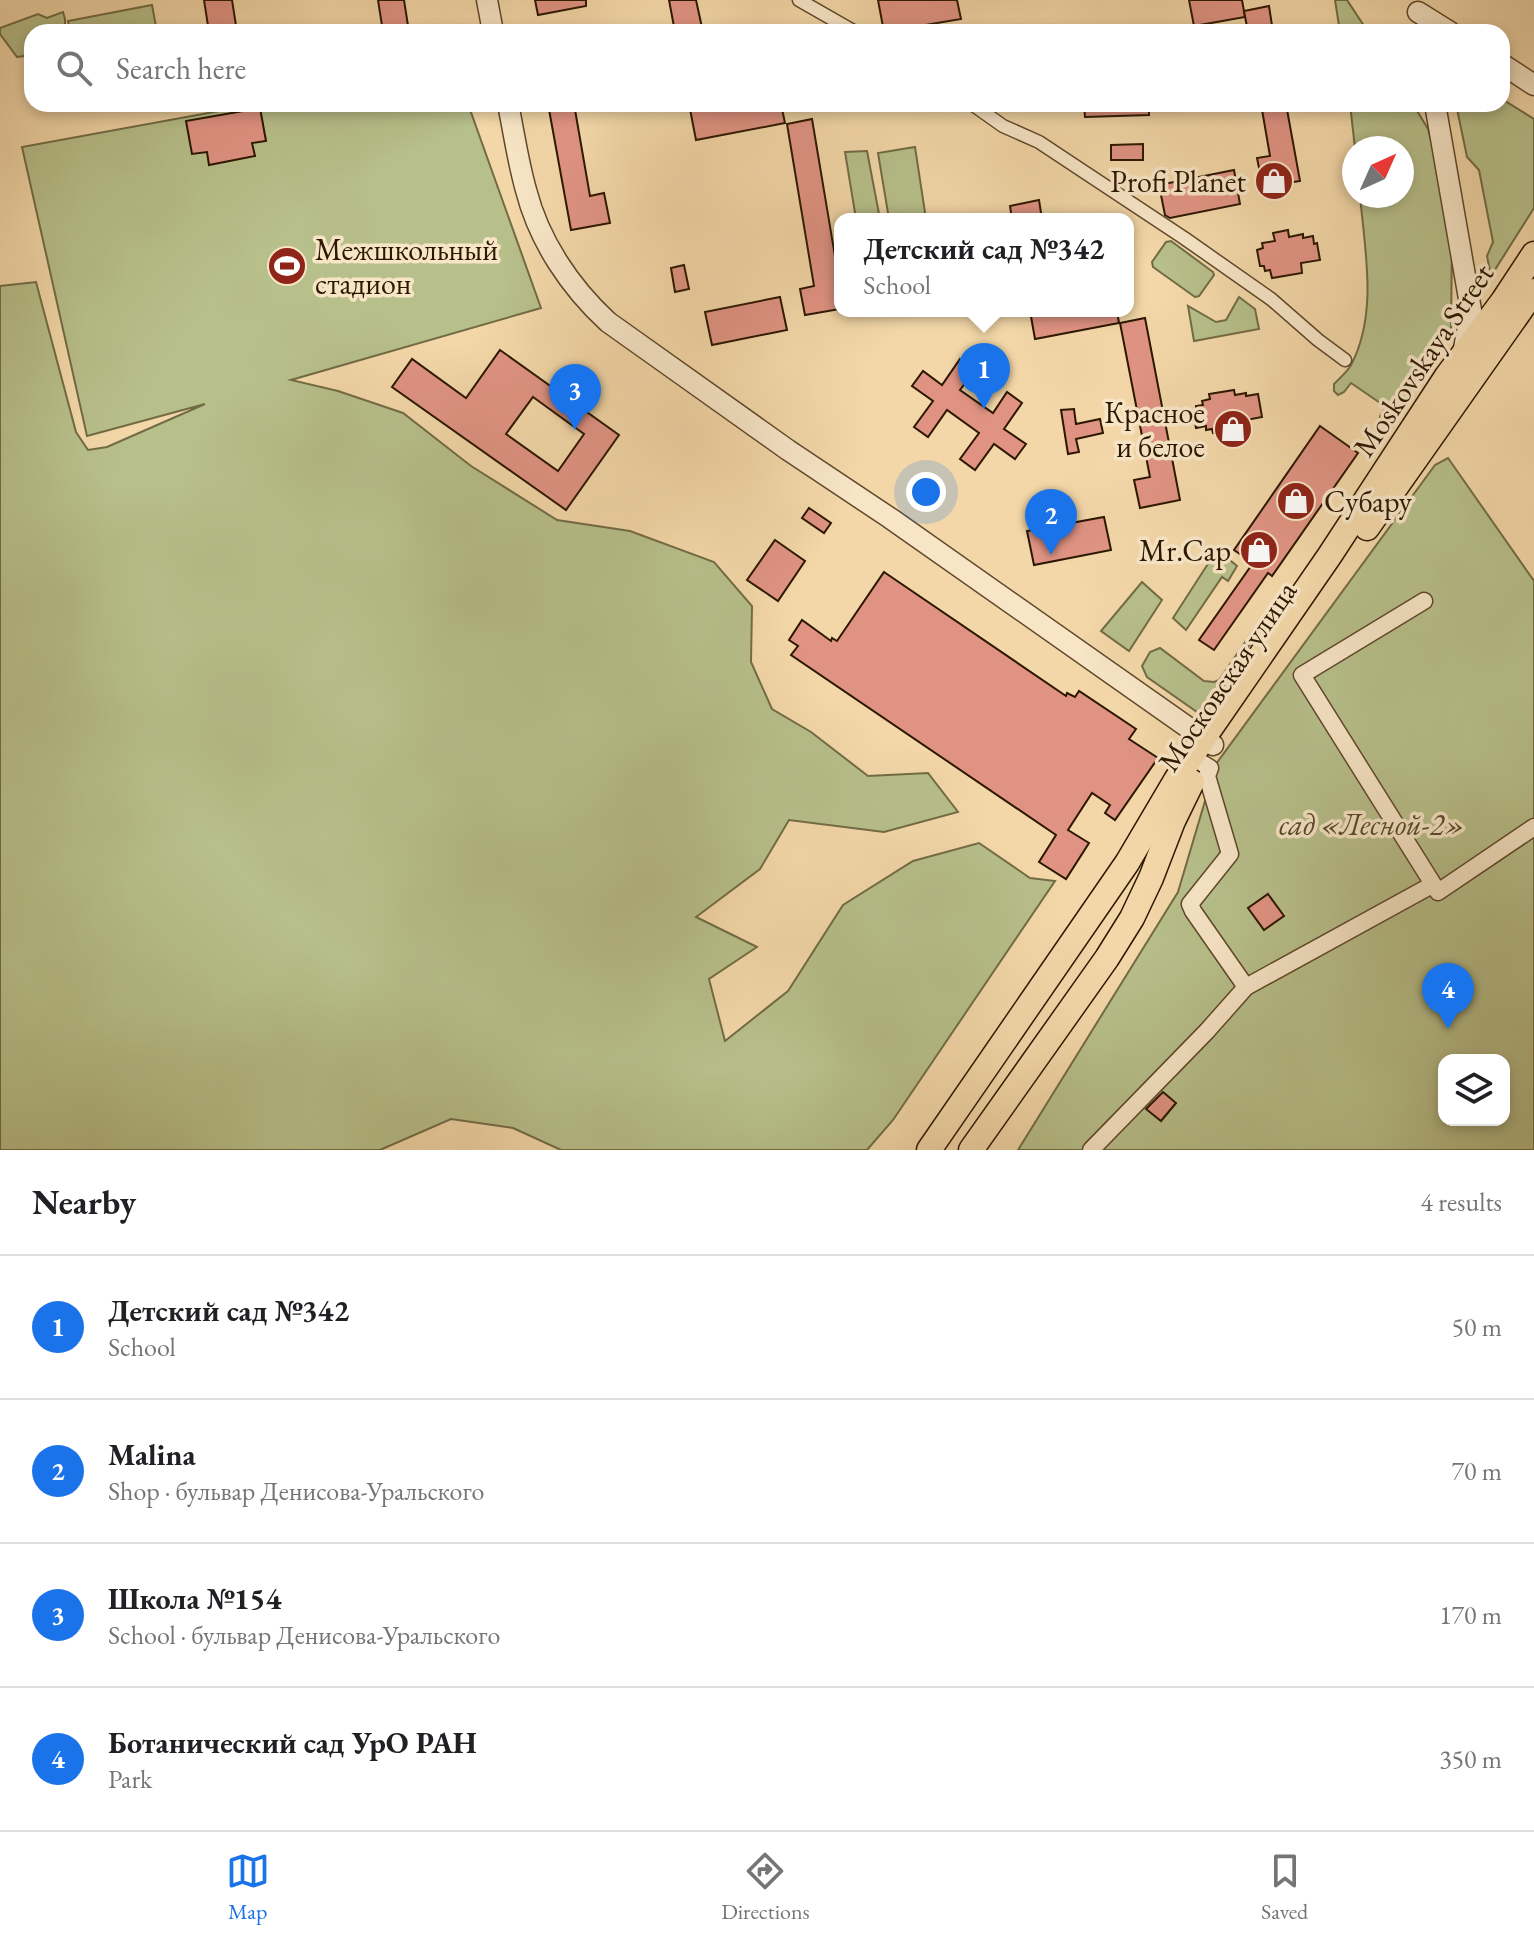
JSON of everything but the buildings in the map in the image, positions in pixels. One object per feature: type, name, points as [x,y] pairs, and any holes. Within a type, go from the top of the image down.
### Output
[{"type":"main road","name":"Moskovskaya Street","points":[[929,1150],[1127,863],[1176,780],[1206,749],[1330,555],[1471,363],[1503,301],[1534,254]]},
{"type":"main road","points":[[1471,363],[1534,291]]},
{"type":"main road","name":"Московская улица","points":[[971,1150],[1132,918],[1206,749]]},
{"type":"street","points":[[487,0],[492,24]]},
{"type":"street","points":[[799,0],[841,24]]},
{"type":"street","points":[[1510,69],[1534,85]]},
{"type":"street","points":[[510,112],[526,192],[537,224],[565,274],[608,322],[881,512],[1206,749],[1210,768],[1207,776],[1230,854],[1190,904],[1246,987]]},
{"type":"street","points":[[983,112],[1003,126],[1039,142],[1184,238],[1271,299],[1345,360]]},
{"type":"street","points":[[1436,112],[1471,310],[1471,363]]},
{"type":"street","points":[[1424,601],[1302,675],[1438,892],[1534,827]]},
{"type":"street","points":[[1091,1150],[1246,987],[1432,885]]},
{"type":"green space","points":[[1335,0],[1347,0],[1363,24],[1339,24]]},
{"type":"green space","points":[[152,5],[156,24],[69,24],[68,21]]},
{"type":"green space","points":[[63,12],[65,24],[24,24],[24,56],[17,57],[0,34],[0,28],[38,14],[47,18]]},
{"type":"green space","points":[[1510,104],[1534,119],[1534,208],[1491,276],[1487,256],[1493,242],[1479,170],[1467,157],[1458,112],[1510,112]]},
{"type":"green space","points":[[213,112],[471,112],[541,308],[291,380],[338,391],[403,413],[471,466],[557,520],[630,531],[714,562],[752,606],[751,662],[772,709],[811,732],[868,776],[928,773],[958,812],[884,832],[789,820],[760,869],[696,917],[757,947],[709,979],[725,1041],[788,991],[843,905],[913,861],[979,843],[1030,878],[1055,881],[893,1120],[867,1150],[561,1150],[513,1128],[451,1119],[380,1150],[0,1150],[0,286],[36,282],[76,432],[88,450],[107,447],[205,404],[87,436],[22,147]]},
{"type":"green space","points":[[1351,112],[1418,112],[1428,129],[1452,233],[1451,336],[1443,342],[1386,427],[1380,416],[1386,407],[1351,383],[1338,395],[1334,391],[1334,384],[1351,365],[1364,325],[1368,282],[1361,208],[1414,208],[1414,136],[1354,136]]},
{"type":"green space","points":[[915,147],[925,213],[888,213],[878,153]]},
{"type":"green space","points":[[867,151],[879,213],[855,213],[845,152]]},
{"type":"green space","points":[[1171,241],[1213,272],[1199,296],[1195,297],[1153,267],[1152,262],[1166,242]]},
{"type":"green space","points":[[1239,297],[1255,309],[1259,329],[1194,341],[1188,306],[1216,322],[1226,320]]},
{"type":"green space","name":"сад «Лесной-2»","points":[[1448,458],[1534,581],[1534,1150],[1018,1150],[1178,892],[1216,764],[1435,465]]},
{"type":"green space","points":[[1213,556],[1225,556],[1237,566],[1228,581],[1222,577],[1186,630],[1173,618]]},
{"type":"green space","points":[[1142,582],[1162,600],[1129,651],[1101,631]]},
{"type":"green space","points":[[1257,625],[1261,628],[1200,712],[1147,677],[1142,666],[1150,652],[1160,648],[1204,681],[1214,682],[1219,680]]},
{"type":"place","name":"Profi Planet","points":[[1274,181]]},
{"type":"place","name":"Межшкольный стадион","points":[[287,266]]},
{"type":"place","name":"Детский сад №342","points":[[984,409]]},
{"type":"place","name":"Красное и белое","points":[[1233,429]]},
{"type":"place","name":"Школа №154","points":[[575,430]]},
{"type":"place","name":"Субару","points":[[1296,501]]},
{"type":"place","name":"Mr.Cap","points":[[1259,550]]},
{"type":"place","name":"Malina","points":[[1051,555]]},
{"type":"place","name":"Ботанический сад УрО РАН","points":[[1448,1029]]}]
